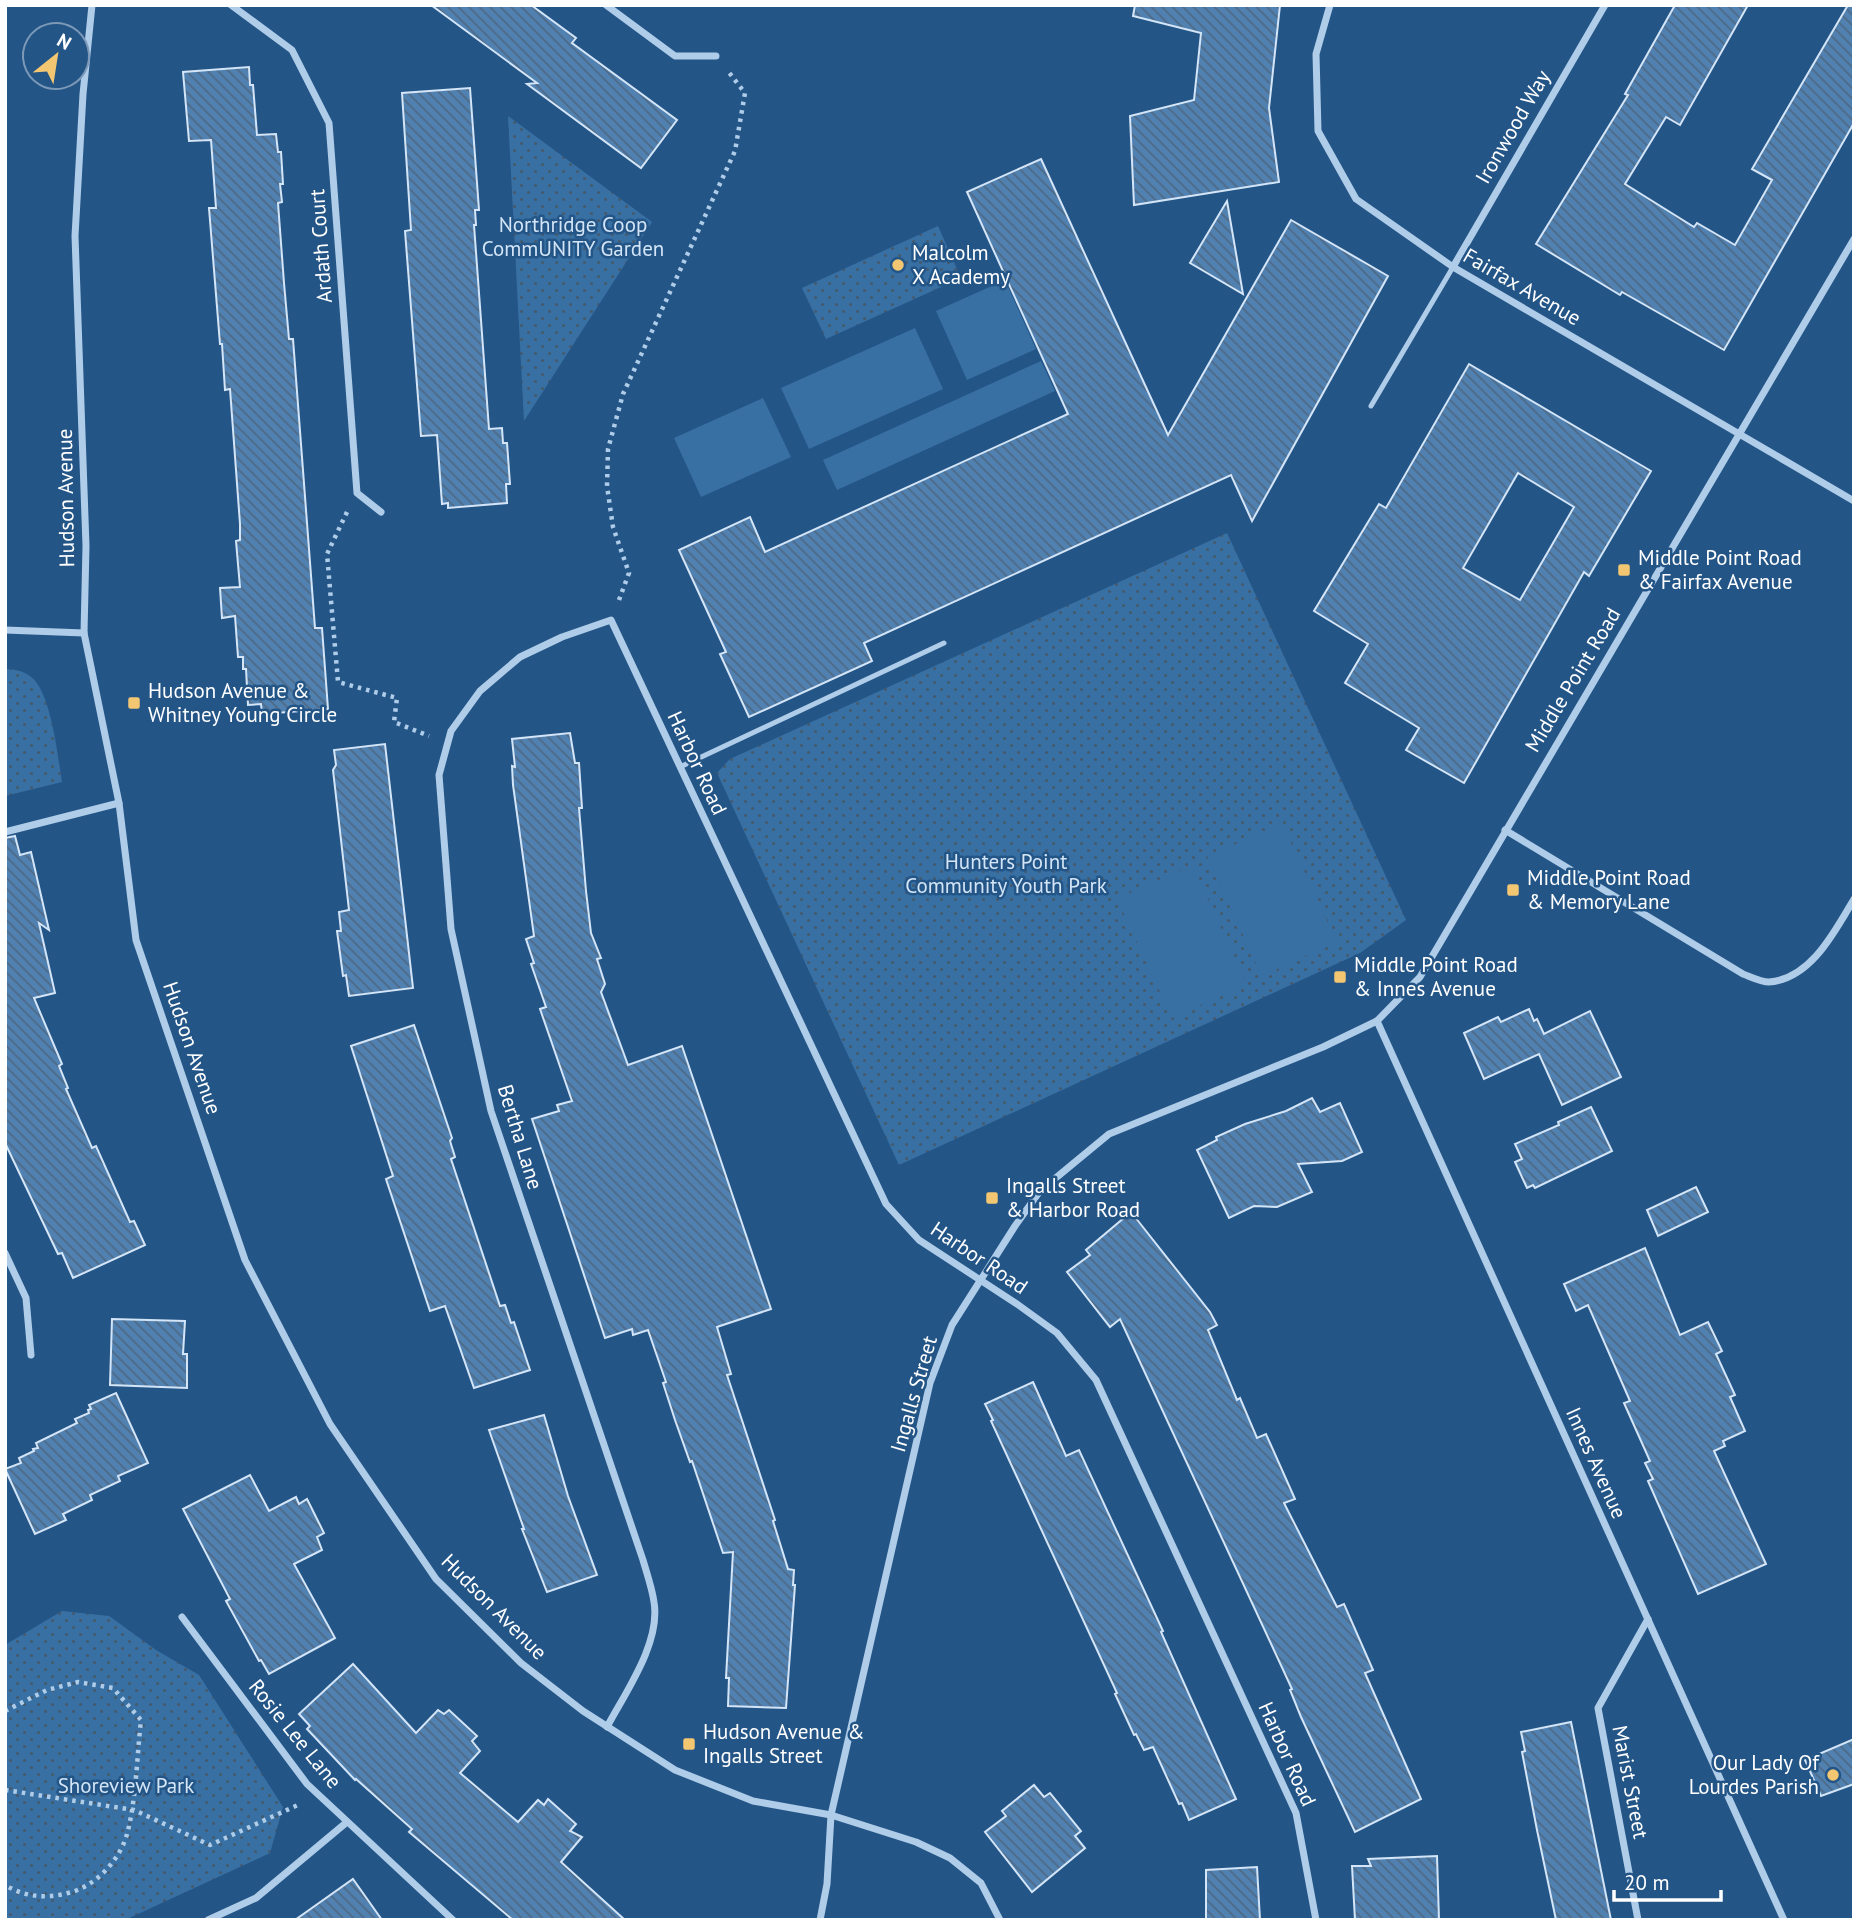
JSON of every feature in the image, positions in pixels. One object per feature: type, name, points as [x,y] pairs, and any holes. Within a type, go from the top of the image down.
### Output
[{"type":"street","name":"Hudson Avenue","points":[[92,5],[83,94],[75,236],[86,546],[84,633],[119,803],[136,940],[245,1260],[330,1424],[436,1579],[521,1663],[607,1727],[675,1770],[753,1801],[831,1815],[916,1842],[950,1858],[981,1883],[1000,1920]]},
{"type":"street","name":"Ardath Court","points":[[231,5],[292,50],[329,123],[357,493]]},
{"type":"street","points":[[606,5],[675,56],[716,56]]},
{"type":"street","name":"Fairfax Avenue","points":[[1330,5],[1316,54],[1318,131],[1356,199],[1453,267],[1854,500]]},
{"type":"street","name":"Ironwood Way","points":[[1453,267],[1605,5]]},
{"type":"street","name":"Middle Point Road","points":[[1377,1021],[1420,977],[1854,239]]},
{"type":"street","points":[[357,493],[381,512]]},
{"type":"street","name":"Bertha Lane","points":[[607,1727],[653,1634],[655,1605],[643,1560],[491,1111],[451,929],[439,775],[451,731],[480,691],[520,657],[562,637],[611,620]]},
{"type":"street","name":"Harbor Road","points":[[611,620],[886,1204],[919,1240],[1057,1333],[1096,1380],[1296,1813],[1316,1920]]},
{"type":"street","points":[[5,630],[84,633]]},
{"type":"street","points":[[5,832],[119,803]]},
{"type":"street","points":[[1504,831],[1743,974],[1766,982],[1786,978],[1810,961],[1829,941],[1854,899]]},
{"type":"street","name":"Ingalls Street","points":[[820,1920],[827,1884],[831,1815],[930,1383],[952,1325],[1014,1226],[1040,1191],[1110,1134],[1322,1047],[1377,1021]]},
{"type":"street","name":"Innes Avenue","points":[[1377,1021],[1784,1920]]},
{"type":"street","points":[[5,1253],[26,1298],[31,1355]]},
{"type":"street","name":"Rosie Lee Lane","points":[[182,1617],[307,1784],[453,1920]]},
{"type":"street","name":"Marist Street","points":[[1638,1920],[1598,1708],[1648,1619]]},
{"type":"street","points":[[208,1920],[256,1898],[347,1822]]},
{"type":"lane","points":[[1370,406],[1453,267]]},
{"type":"lane","points":[[680,767],[944,643]]},
{"type":"path","points":[[611,620],[629,573],[613,527],[607,486],[608,449],[623,394],[735,151],[745,93],[716,56]]},
{"type":"path","points":[[357,493],[327,554],[338,682],[397,698],[394,722],[447,743]]},
{"type":"path","points":[[5,1711],[47,1690],[78,1682],[113,1688],[141,1720],[127,1835],[106,1870],[74,1892],[55,1896],[35,1896],[5,1885]]},
{"type":"path","points":[[5,1790],[131,1810],[210,1844],[320,1795]]},
{"type":"green space","name":"Northridge Coop CommUNITY Garden","points":[[508,116],[652,222],[524,421]]},
{"type":"green space","points":[[938,226],[961,278],[826,339],[802,288]]},
{"type":"green space","points":[[1005,280],[1036,349],[967,380],[936,311]]},
{"type":"green space","points":[[915,328],[943,389],[809,449],[781,388]]},
{"type":"green space","points":[[1041,361],[1055,391],[837,490],[823,460]]},
{"type":"green space","points":[[763,398],[791,457],[701,497],[674,438]]},
{"type":"green space","name":"Hunters Point Community Youth Park","points":[[1227,533],[1406,920],[1360,953],[899,1165],[717,773],[730,759]]},
{"type":"green space","points":[[5,669],[28,675],[44,696],[62,782],[5,796]]},
{"type":"green space","points":[[1282,823],[1337,942],[1262,976],[1207,857]]},
{"type":"green space","points":[[1192,865],[1247,984],[1172,1018],[1117,899]]},
{"type":"green space","name":"Shoreview Park","points":[[62,1611],[109,1616],[156,1650],[199,1675],[283,1807],[270,1853],[125,1920],[5,1920],[5,1645]]},
{"type":"building","points":[[431,5],[531,5],[576,38],[572,43],[677,120],[641,168],[527,84],[537,83]]},
{"type":"building","points":[[1135,5],[1280,5],[1269,108],[1279,182],[1134,205],[1130,116],[1194,100],[1201,33],[1133,16]]},
{"type":"building","points":[[1675,5],[1748,5],[1680,125],[1666,117],[1625,184],[1694,227],[1697,223],[1735,245],[1772,180],[1752,169],[1848,5],[1854,5],[1854,123],[1724,350],[1622,292],[1620,295],[1536,244],[1628,95],[1625,94]]},
{"type":"building","points":[[249,67],[257,135],[276,134],[278,152],[281,152],[282,202],[278,203],[284,283],[289,339],[293,339],[315,628],[322,628],[328,709],[262,714],[261,704],[248,705],[246,669],[243,669],[243,657],[238,657],[235,616],[222,618],[220,588],[240,587],[236,541],[240,540],[240,524],[230,389],[225,390],[209,208],[216,208],[211,140],[189,141],[183,72]]},
{"type":"building","points":[[470,88],[479,210],[475,210],[474,225],[489,429],[502,428],[503,443],[507,443],[510,484],[506,484],[507,503],[448,508],[448,503],[442,504],[437,435],[421,436],[405,231],[411,230],[402,93]]},
{"type":"building","points":[[1041,159],[1168,435],[1291,220],[1388,276],[1252,521],[1231,475],[864,643],[872,661],[749,717],[720,654],[726,652],[679,550],[750,517],[765,552],[1068,414],[967,192]]},
{"type":"building","points":[[1227,201],[1243,294],[1190,263]]},
{"type":"building","points":[[1469,364],[1651,471],[1589,576],[1584,572],[1464,783],[1406,750],[1419,728],[1345,683],[1368,644],[1314,611],[1379,504],[1386,508]],"holes":[[[1518,473],[1574,507],[1520,600],[1463,568]]]},
{"type":"building","points":[[570,733],[575,763],[579,763],[582,808],[579,808],[586,891],[591,933],[601,958],[597,959],[605,984],[601,992],[628,1065],[682,1046],[771,1309],[717,1327],[731,1374],[727,1375],[775,1520],[773,1521],[788,1569],[794,1570],[786,1708],[728,1706],[729,1678],[726,1678],[733,1552],[723,1553],[675,1420],[663,1383],[666,1382],[648,1330],[633,1335],[632,1329],[605,1338],[532,1119],[559,1111],[557,1105],[572,1101],[540,1009],[546,1007],[531,964],[534,963],[526,939],[534,936],[513,785],[512,766],[515,767],[512,739]]},
{"type":"building","points":[[385,744],[413,988],[349,996],[346,975],[343,976],[337,931],[341,931],[339,912],[349,910],[333,770],[336,765],[334,750]]},
{"type":"building","points":[[15,836],[20,855],[31,852],[49,930],[39,923],[55,993],[34,998],[62,1064],[59,1066],[68,1088],[66,1089],[92,1148],[96,1146],[130,1222],[134,1221],[145,1245],[73,1278],[62,1253],[58,1254],[5,1143],[5,838]]},
{"type":"building","points":[[1529,1009],[1544,1034],[1590,1011],[1621,1077],[1562,1105],[1539,1054],[1484,1079],[1464,1033],[1498,1017],[1501,1022]]},
{"type":"building","points":[[414,1025],[452,1138],[450,1141],[455,1157],[451,1159],[500,1306],[505,1305],[511,1323],[514,1322],[530,1370],[474,1388],[445,1306],[430,1311],[386,1179],[393,1176],[351,1046]]},
{"type":"building","points":[[1312,1098],[1320,1112],[1340,1103],[1362,1152],[1342,1161],[1298,1164],[1312,1192],[1277,1207],[1254,1206],[1229,1218],[1197,1150],[1217,1140],[1216,1137],[1286,1111]]},
{"type":"building","points":[[1591,1107],[1612,1151],[1535,1188],[1533,1185],[1527,1188],[1515,1162],[1522,1159],[1515,1144],[1559,1125],[1558,1122]]},
{"type":"building","points":[[1696,1187],[1708,1212],[1658,1236],[1647,1210]]},
{"type":"building","points":[[1131,1212],[1210,1312],[1217,1325],[1208,1330],[1237,1400],[1240,1398],[1257,1438],[1266,1434],[1295,1499],[1284,1503],[1337,1607],[1344,1604],[1373,1670],[1365,1673],[1421,1799],[1355,1832],[1301,1717],[1290,1690],[1292,1689],[1120,1319],[1110,1327],[1067,1272],[1090,1255],[1086,1250]]},
{"type":"building","points":[[1645,1248],[1680,1335],[1708,1322],[1722,1351],[1716,1354],[1735,1395],[1730,1397],[1745,1431],[1723,1441],[1725,1446],[1714,1451],[1766,1564],[1698,1594],[1648,1481],[1653,1479],[1645,1463],[1650,1461],[1624,1403],[1630,1401],[1588,1305],[1576,1311],[1564,1284]]},
{"type":"building","points":[[112,1319],[185,1321],[183,1354],[187,1354],[187,1388],[110,1385]]},
{"type":"building","points":[[1033,1382],[1066,1456],[1079,1450],[1163,1631],[1161,1632],[1236,1799],[1189,1820],[1153,1747],[1144,1750],[1136,1734],[1134,1735],[991,1421],[993,1420],[985,1404]]},
{"type":"building","points":[[116,1393],[148,1463],[118,1476],[120,1481],[90,1495],[92,1500],[63,1514],[66,1520],[35,1534],[5,1469],[21,1463],[19,1458],[38,1448],[36,1443],[77,1423],[75,1419],[89,1413],[89,1405]]},
{"type":"building","points":[[544,1415],[568,1496],[597,1575],[547,1592],[522,1529],[489,1430]]},
{"type":"building","points":[[250,1475],[269,1511],[296,1497],[299,1504],[307,1499],[324,1533],[317,1537],[322,1550],[294,1564],[335,1638],[269,1674],[226,1601],[230,1599],[183,1509]]},
{"type":"building","points":[[353,1664],[416,1733],[438,1710],[444,1714],[449,1710],[477,1736],[472,1741],[480,1751],[460,1773],[518,1822],[538,1800],[544,1805],[548,1799],[576,1824],[570,1831],[582,1837],[561,1862],[625,1920],[513,1920],[409,1832],[412,1829],[355,1780],[307,1729],[310,1726],[299,1714]]},
{"type":"building","points":[[1571,1722],[1611,1920],[1556,1920],[1537,1830],[1522,1752],[1525,1751],[1521,1732]]},
{"type":"building","name":"Our Lady Of Lourdes Parish","points":[[1854,1739],[1854,1784],[1821,1796],[1805,1760]]},
{"type":"building","points":[[1034,1785],[1044,1797],[1050,1793],[1081,1831],[1075,1836],[1085,1848],[1032,1892],[985,1832],[1006,1816],[1002,1811]]},
{"type":"building","points":[[1437,1856],[1439,1920],[1355,1920],[1352,1866],[1371,1866],[1368,1859]]},
{"type":"building","points":[[1257,1867],[1260,1920],[1206,1920],[1206,1870]]},
{"type":"building","points":[[353,1879],[382,1920],[295,1920]]},
{"type":"place","name":"Malcolm X Academy","points":[[898,265]]},
{"type":"place","name":"Middle Point Road & Fairfax Avenue","points":[[1624,570]]},
{"type":"place","name":"Hudson Avenue & Whitney Young Circle","points":[[134,703]]},
{"type":"place","name":"Middle Point Road & Memory Lane","points":[[1513,890]]},
{"type":"place","name":"Middle Point Road & Innes Avenue","points":[[1340,977]]},
{"type":"place","name":"Ingalls Street & Harbor Road","points":[[992,1198]]},
{"type":"place","name":"Hudson Avenue & Ingalls Street","points":[[689,1744]]},
{"type":"place","name":"Our Lady Of Lourdes Parish","points":[[1833,1775]]}]
